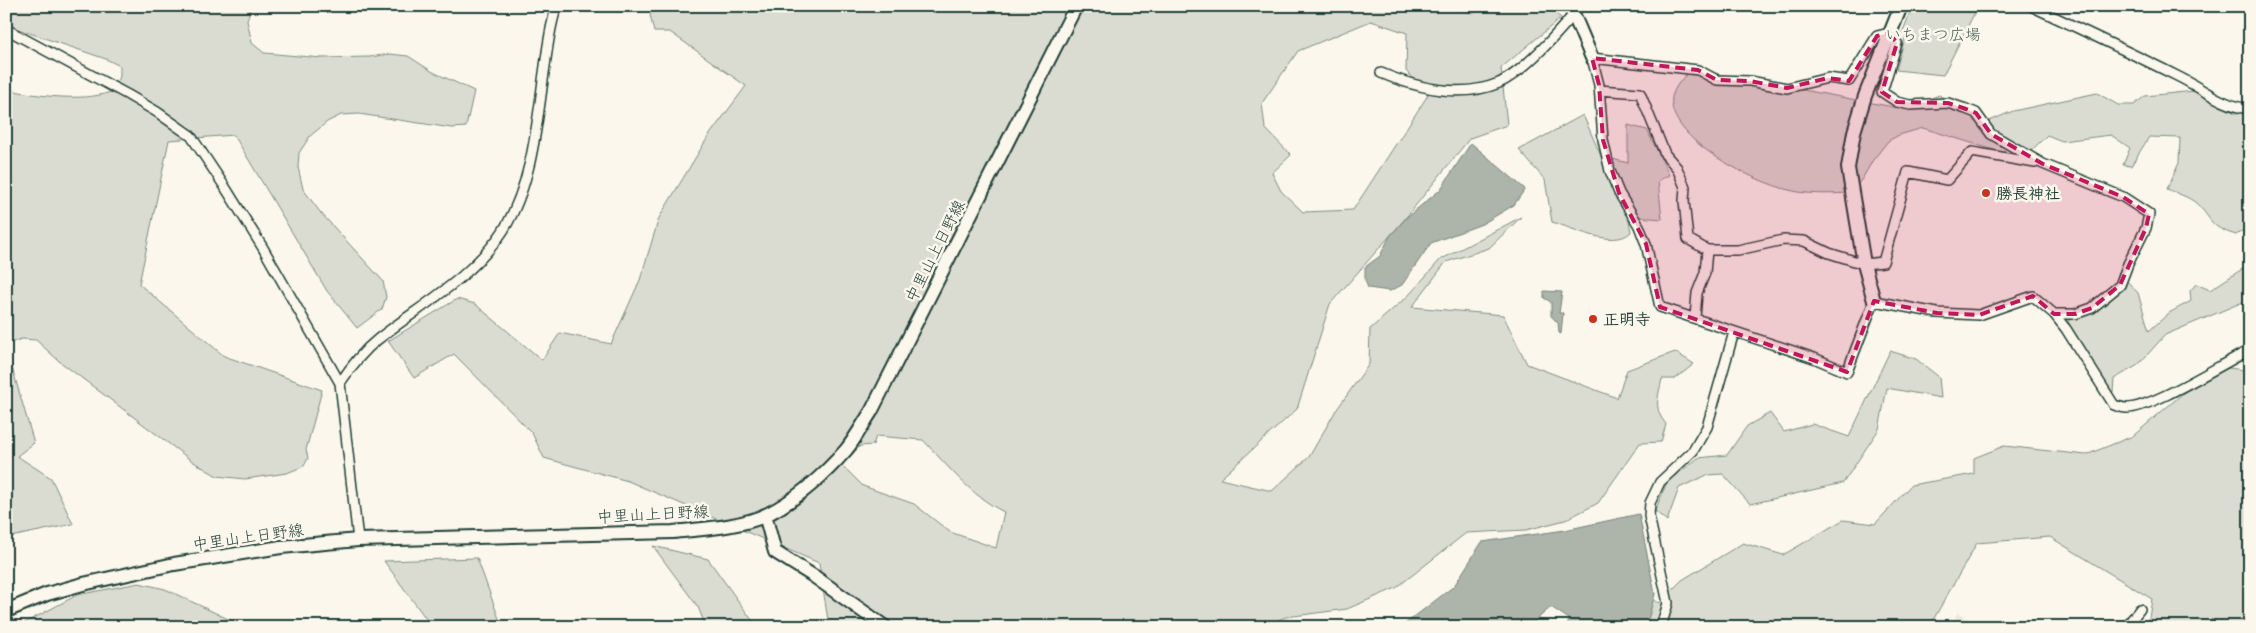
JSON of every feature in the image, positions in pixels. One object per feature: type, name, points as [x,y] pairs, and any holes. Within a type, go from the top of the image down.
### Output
[{"type":"main road","name":"中里山上日野線","points":[[6,611],[56,591],[174,564],[281,547],[358,540],[673,532],[720,527],[765,515],[794,497],[818,478],[846,450],[871,412],[1076,6]]},
{"type":"main road","points":[[1874,301],[1864,264],[1848,168],[1854,132],[1865,96],[1901,6]]},
{"type":"main road","points":[[1572,10],[1592,58]]},
{"type":"main road","points":[[765,515],[775,552],[815,576],[885,627]]},
{"type":"street","points":[[340,383],[364,352],[468,270],[492,245],[504,229],[523,187],[534,144],[549,39],[558,6]]},
{"type":"street","points":[[2031,6],[2180,77],[2222,102],[2235,107],[2250,109]]},
{"type":"street","points":[[1381,73],[1408,84],[1425,88],[1463,90],[1482,88],[1500,82],[1515,73],[1555,37],[1572,10]]},
{"type":"street","points":[[6,29],[128,94],[191,136],[226,187],[340,383],[358,540]]},
{"type":"street","points":[[2054,314],[2075,314],[2092,308],[2120,285],[2146,228],[2149,214],[2123,197],[2043,164],[1991,134],[1976,114],[1966,109],[1948,103],[1910,104],[1897,102],[1882,92],[1898,43],[1889,33],[1877,36],[1849,81],[1828,78],[1788,88],[1750,80],[1718,80],[1698,70],[1592,58],[1600,90],[1603,140],[1610,171],[1619,193],[1639,226],[1647,246],[1660,306],[1814,358],[1847,372],[1874,301],[1937,313],[1979,314],[2033,296],[2054,314],[2114,405],[2126,408],[2164,396],[2250,350]]},
{"type":"street","points":[[1600,90],[1640,93],[1665,154],[1677,168],[1685,188],[1684,201],[1688,239],[1707,250],[1738,250],[1783,240],[1804,241],[1829,253],[1864,264],[1884,262],[1908,172],[1947,180],[1972,152],[2043,164]]},
{"type":"street","points":[[1695,318],[1697,293],[1705,273],[1707,250]]},
{"type":"street","points":[[1661,627],[1668,603],[1649,516],[1650,502],[1660,482],[1693,451],[1707,427],[1734,332]]},
{"type":"street","points":[[2126,627],[2140,609]]},
{"type":"highlighted area","points":[[1889,33],[1897,43],[1882,92],[1897,102],[1948,103],[1976,113],[1991,134],[2043,164],[2123,197],[2149,214],[2146,228],[2120,285],[2092,308],[2075,314],[2054,314],[2033,296],[1979,315],[1937,313],[1874,301],[1847,372],[1660,307],[1646,244],[1619,193],[1603,140],[1599,85],[1592,58],[1698,70],[1717,80],[1750,81],[1787,88],[1828,78],[1849,81],[1877,36]]},
{"type":"shaded area","points":[[1471,143],[1525,189],[1514,205],[1482,224],[1431,243],[1402,285],[1390,291],[1368,288],[1365,280],[1365,267],[1380,256],[1390,236],[1407,217],[1440,190]]},
{"type":"shaded area","points":[[1544,291],[1562,292],[1559,313],[1563,313],[1561,334],[1559,333],[1558,323],[1551,316],[1551,302],[1544,298]]},
{"type":"shaded area","points":[[1639,514],[1655,594],[1646,627],[1567,627],[1569,619],[1551,607],[1528,627],[1482,625],[1478,627],[1401,627],[1454,586],[1482,542],[1565,530]]},
{"type":"shaded area","points":[[1958,612],[1975,627],[1950,627]]},
{"type":"green space","points":[[6,6],[251,6],[247,21],[252,43],[264,53],[322,58],[370,57],[390,54],[408,56],[433,72],[474,91],[466,127],[452,128],[359,114],[341,115],[327,122],[310,136],[299,153],[298,167],[303,189],[320,212],[383,281],[386,297],[382,309],[357,328],[327,291],[234,135],[169,140],[139,284],[224,356],[322,390],[306,450],[308,458],[304,466],[287,473],[245,479],[217,476],[192,461],[59,361],[36,340],[22,339],[6,344],[6,89],[62,97],[104,94],[115,90],[120,76],[120,66],[106,59],[6,25]]},
{"type":"green space","points":[[658,6],[931,6],[933,11],[954,6],[1454,6],[1455,9],[1474,13],[1477,6],[1546,6],[1561,18],[1501,68],[1507,125],[1470,138],[1403,221],[1330,304],[1297,409],[1220,479],[1272,491],[1309,457],[1335,412],[1369,364],[1370,329],[1409,295],[1440,260],[1521,217],[1489,248],[1446,262],[1412,307],[1503,315],[1527,364],[1617,398],[1627,370],[1675,352],[1694,364],[1675,379],[1662,379],[1658,397],[1658,408],[1666,424],[1661,442],[1640,443],[1598,503],[1565,520],[1526,530],[1466,533],[1396,588],[1347,609],[1286,617],[1259,627],[829,627],[819,563],[628,481],[544,458],[532,433],[454,354],[414,378],[388,341],[457,299],[475,304],[542,360],[560,333],[611,344],[640,280],[659,218],[708,137],[746,86],[670,32],[654,32],[650,15]],"holes":[[[1371,21],[1407,33],[1406,71],[1428,95],[1353,210],[1303,212],[1281,191],[1272,173],[1291,155],[1265,128],[1262,103],[1298,51]],[[876,436],[923,440],[970,489],[1004,512],[996,548],[950,532],[914,504],[863,486],[842,465],[860,446],[873,445]]]},
{"type":"green space","name":"いちまつ広場","points":[[1913,6],[1978,6],[1943,75],[1896,70],[1906,34],[1902,33]]},
{"type":"green space","points":[[1692,69],[1904,109],[1939,95],[1972,116],[1980,125],[2013,111],[2097,93],[2118,105],[2134,105],[2145,96],[2195,91],[2235,113],[2250,112],[2250,226],[2236,235],[2220,229],[2196,203],[2167,189],[2179,163],[2180,138],[2149,137],[2131,166],[2123,165],[2130,148],[2111,135],[2062,141],[2047,135],[2023,159],[1923,128],[1899,135],[1888,141],[1850,193],[1809,193],[1785,189],[1733,167],[1696,142],[1682,128],[1674,113],[1672,97],[1680,82]]},
{"type":"green space","points":[[1583,115],[1601,156],[1628,163],[1628,125],[1647,130],[1669,175],[1658,181],[1662,219],[1628,216],[1631,232],[1624,237],[1614,238],[1593,236],[1552,222],[1545,180],[1519,150]]},
{"type":"green space","points":[[2250,264],[2250,299],[2165,335],[2138,365],[2114,379],[2113,392],[2098,378],[2092,369],[2068,321],[2093,310],[2127,281],[2138,293],[2149,331],[2169,313],[2191,301],[2190,291],[2196,284],[2210,290]]},
{"type":"green space","points":[[6,347],[34,443],[17,456],[51,478],[73,524],[6,538]]},
{"type":"green space","points":[[1890,351],[1916,359],[1939,377],[1941,398],[1887,388],[1879,429],[1843,483],[1750,504],[1723,474],[1707,475],[1679,488],[1667,521],[1655,511],[1667,482],[1698,458],[1727,455],[1747,426],[1770,413],[1784,432],[1812,424],[1849,437]]},
{"type":"green space","points":[[2215,366],[2250,371],[2250,627],[2142,627],[2149,618],[2152,599],[2050,537],[1977,543],[1929,627],[1641,627],[1634,586],[1659,603],[1682,580],[1743,543],[1783,555],[1843,520],[1875,524],[1911,485],[1974,474],[1974,458],[2004,446],[2086,455],[2133,436]]},
{"type":"green space","points":[[653,546],[708,559],[757,627],[706,627],[698,607]]},
{"type":"green space","points":[[477,558],[502,627],[432,627],[384,561]]},
{"type":"green space","points":[[139,583],[165,589],[245,627],[17,627],[77,595]]},
{"type":"place","name":"勝長神社","points":[[1986,193]]},
{"type":"place","name":"正明寺","points":[[1593,319]]}]
